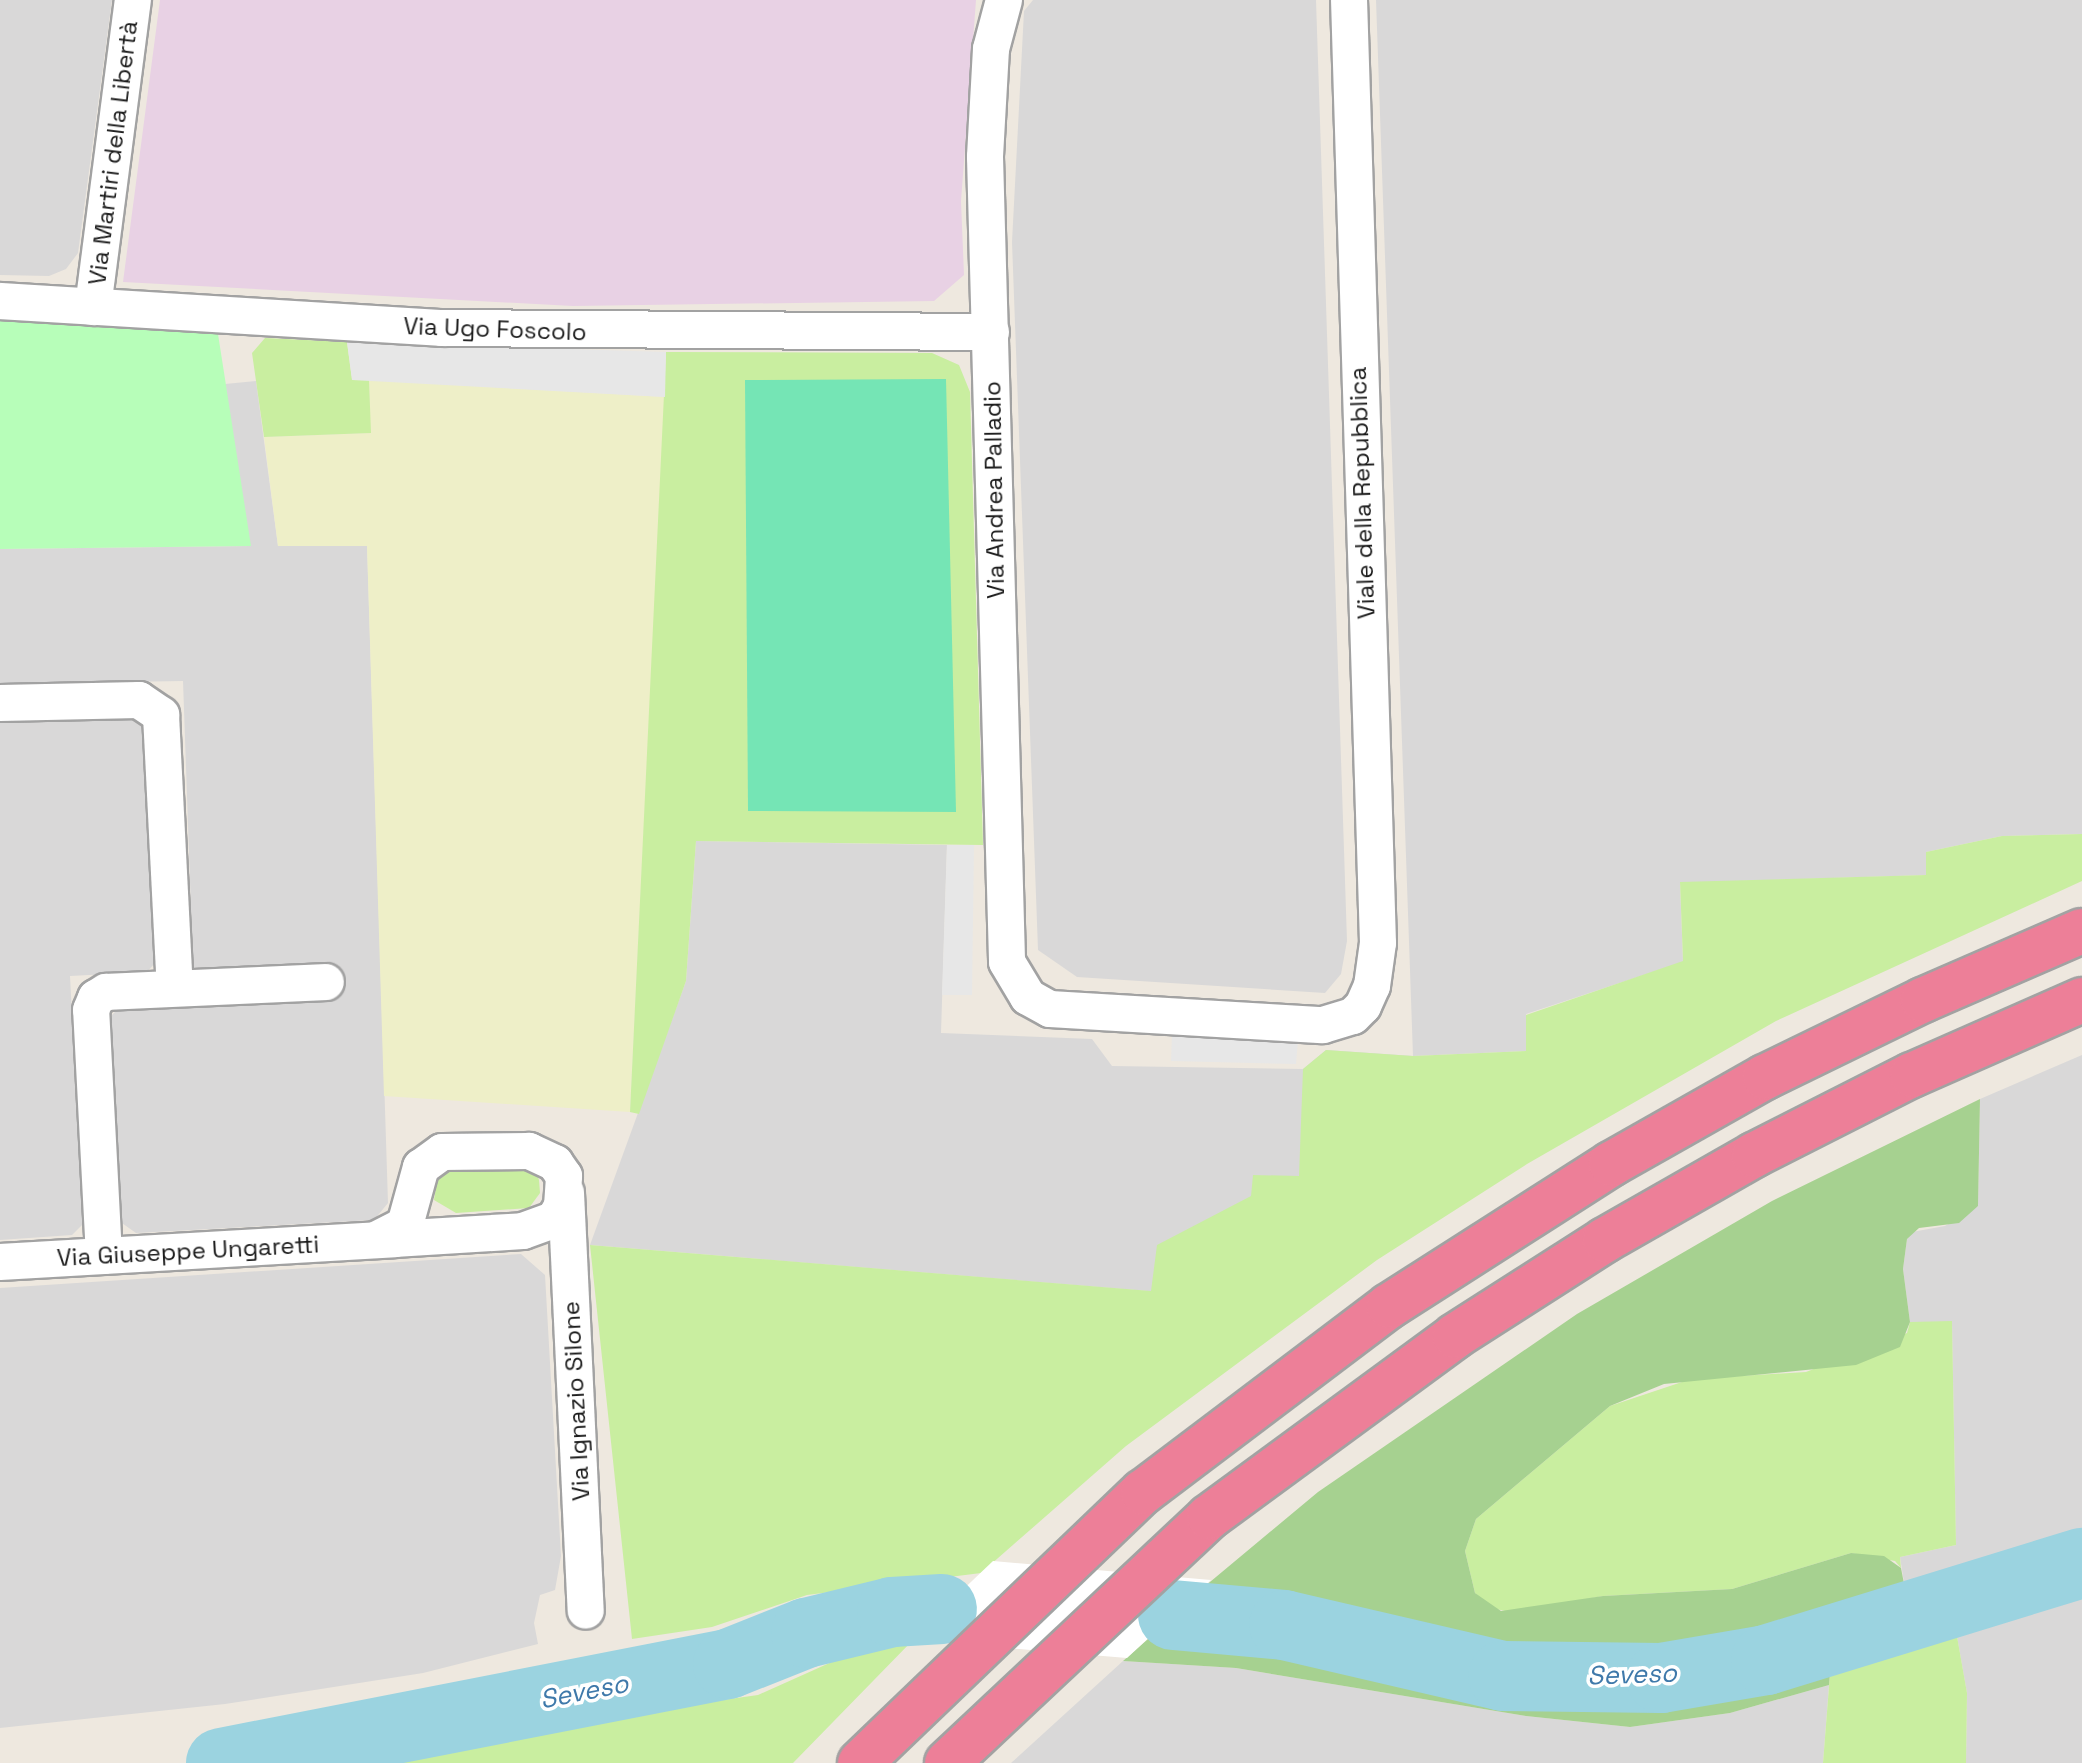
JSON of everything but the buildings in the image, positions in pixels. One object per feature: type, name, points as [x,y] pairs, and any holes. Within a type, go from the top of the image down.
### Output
[{"type":"highway","points":[[860,1763],[977,1646],[1154,1482],[1282,1382],[1587,1179],[1831,1044],[2082,931]]},
{"type":"highway","points":[[947,1763],[1145,1574],[1255,1480],[1383,1385],[1605,1240],[1832,1114],[2082,1000]]},
{"type":"street","name":"Via Martiri della Libertà","points":[[93,307],[133,0]]},
{"type":"street","name":"Via Andrea Palladio","points":[[1004,0],[991,49],[985,157],[1003,934],[1014,981]]},
{"type":"street","name":"Viale della Repubblica","points":[[1014,981],[1028,997],[1050,1009],[1323,1025],[1353,1016],[1372,986],[1378,943],[1349,0]]},
{"type":"street","name":"Via Ugo Foscolo","points":[[0,301],[442,328],[991,332]]},
{"type":"street","points":[[0,703],[139,700],[161,715],[175,988]]},
{"type":"street","points":[[104,1256],[92,1004],[106,992],[326,982]]},
{"type":"street","points":[[376,1240],[405,1225],[421,1167],[442,1152],[513,1149],[543,1155],[564,1176],[566,1192]]},
{"type":"street","name":"Via Giuseppe Ungaretti","points":[[0,1262],[540,1228],[554,1220],[566,1192]]},
{"type":"street","name":"Via Ignazio Silone","points":[[566,1192],[586,1611]]},
{"type":"shaded area","points":[[0,0],[112,0],[78,253],[66,269],[49,276],[0,275]]},
{"type":"shaded area","points":[[160,0],[976,0],[961,201],[964,275],[934,301],[573,306],[123,282]]},
{"type":"shaded area","points":[[1033,0],[1316,0],[1347,941],[1341,974],[1325,993],[1077,977],[1038,950],[1012,242],[1024,11]]},
{"type":"shaded area","points":[[1376,0],[2082,0],[2082,834],[2002,836],[1926,852],[1927,875],[1680,883],[1683,962],[1526,1014],[1526,1051],[1413,1056]]},
{"type":"shaded area","points":[[347,342],[666,352],[665,397],[352,380]]},
{"type":"shaded area","points":[[256,381],[278,546],[367,545],[388,1203],[374,1220],[136,1233],[119,1221],[108,1019],[117,1010],[336,1000],[334,965],[193,968],[183,681],[0,684],[0,549],[250,546],[225,384]]},
{"type":"shaded area","points":[[139,718],[148,727],[155,963],[147,972],[70,976],[83,1224],[72,1235],[0,1240],[0,719]]},
{"type":"shaded area","points":[[696,841],[947,845],[941,1033],[1092,1039],[1112,1066],[1303,1069],[1326,1050],[1413,1056],[1411,1129],[1172,1293],[590,1245],[686,981]]},
{"type":"shaded area","points":[[947,845],[974,845],[972,995],[942,995]]},
{"type":"shaded area","points":[[1172,1035],[1298,1040],[1296,1064],[1171,1061]]},
{"type":"shaded area","points":[[2082,1055],[2082,1552],[2076,1546],[2019,1565],[1964,1571],[1964,1577],[1905,1589],[1900,1557],[1956,1545],[1952,1322],[1910,1322],[1903,1269],[1907,1239],[1912,1232],[1945,1226],[1978,1206],[1980,1099]]},
{"type":"shaded area","points":[[521,1254],[545,1275],[561,1556],[555,1590],[540,1595],[534,1623],[538,1644],[423,1673],[225,1704],[0,1728],[0,1288]]},
{"type":"shaded area","points":[[2082,1585],[2082,1763],[1966,1763],[1967,1693],[1955,1625]]},
{"type":"shaded area","points":[[1123,1661],[1236,1668],[1526,1716],[1630,1727],[1730,1713],[1829,1685],[1823,1763],[1011,1763]]},
{"type":"green space","points":[[0,319],[218,334],[251,546],[0,549]]},
{"type":"green space","points":[[265,338],[347,342],[352,379],[369,380],[371,433],[264,437],[252,353]]},
{"type":"green space","points":[[666,352],[932,353],[959,365],[970,392],[983,845],[696,841],[686,981],[639,1114],[630,1112]]},
{"type":"green space","points":[[946,379],[956,812],[748,811],[745,380]]},
{"type":"green space","points":[[369,380],[665,397],[630,1112],[384,1096],[367,546],[278,546],[264,437],[370,433]]},
{"type":"green space","points":[[2082,834],[2082,881],[1776,1021],[1527,1164],[1377,1260],[1126,1446],[981,1573],[807,1595],[712,1627],[632,1639],[590,1245],[1151,1291],[1157,1245],[1251,1196],[1253,1175],[1299,1176],[1303,1069],[1326,1050],[1413,1056],[1526,1051],[1526,1015],[1683,961],[1680,882],[1926,875],[1926,852],[2002,836]]},
{"type":"green space","points":[[1980,1099],[1978,1206],[1959,1223],[1919,1228],[1907,1239],[1903,1269],[1910,1322],[1900,1347],[1856,1365],[1664,1384],[1610,1406],[1476,1519],[1465,1551],[1475,1593],[1501,1611],[1603,1596],[1732,1589],[1851,1553],[1884,1556],[1901,1568],[1905,1589],[1882,1608],[1675,1659],[1547,1660],[1412,1641],[1277,1601],[1204,1587],[1318,1492],[1577,1314],[1772,1201]]},
{"type":"green space","points":[[517,1164],[536,1172],[539,1180],[540,1193],[529,1208],[456,1213],[434,1200],[438,1174],[445,1168]]},
{"type":"green space","points":[[1952,1321],[1956,1545],[1900,1557],[1901,1568],[1895,1561],[1851,1553],[1732,1589],[1603,1596],[1515,1613],[1491,1608],[1475,1593],[1465,1551],[1476,1519],[1610,1406],[1691,1379],[1806,1372],[1907,1333],[1910,1322]]},
{"type":"green space","points":[[1955,1625],[1967,1693],[1966,1763],[1823,1763],[1831,1661]]},
{"type":"green space","points":[[1148,1639],[1248,1642],[1529,1692],[1627,1701],[1706,1693],[1831,1661],[1829,1685],[1730,1713],[1630,1727],[1526,1716],[1236,1668],[1123,1661]]},
{"type":"green space","points":[[913,1640],[793,1763],[340,1763],[588,1719],[758,1695],[854,1652]]},
{"type":"pier","points":[[993,1561],[1211,1580],[1127,1658],[910,1640]]},
{"type":"waterway","name":"Seveso","points":[[1173,1615],[1284,1625],[1503,1676],[1661,1678],[1766,1660],[2082,1563]]},
{"type":"waterway","name":"Seveso","points":[[221,1763],[728,1664],[806,1633],[892,1612],[942,1609]]}]
